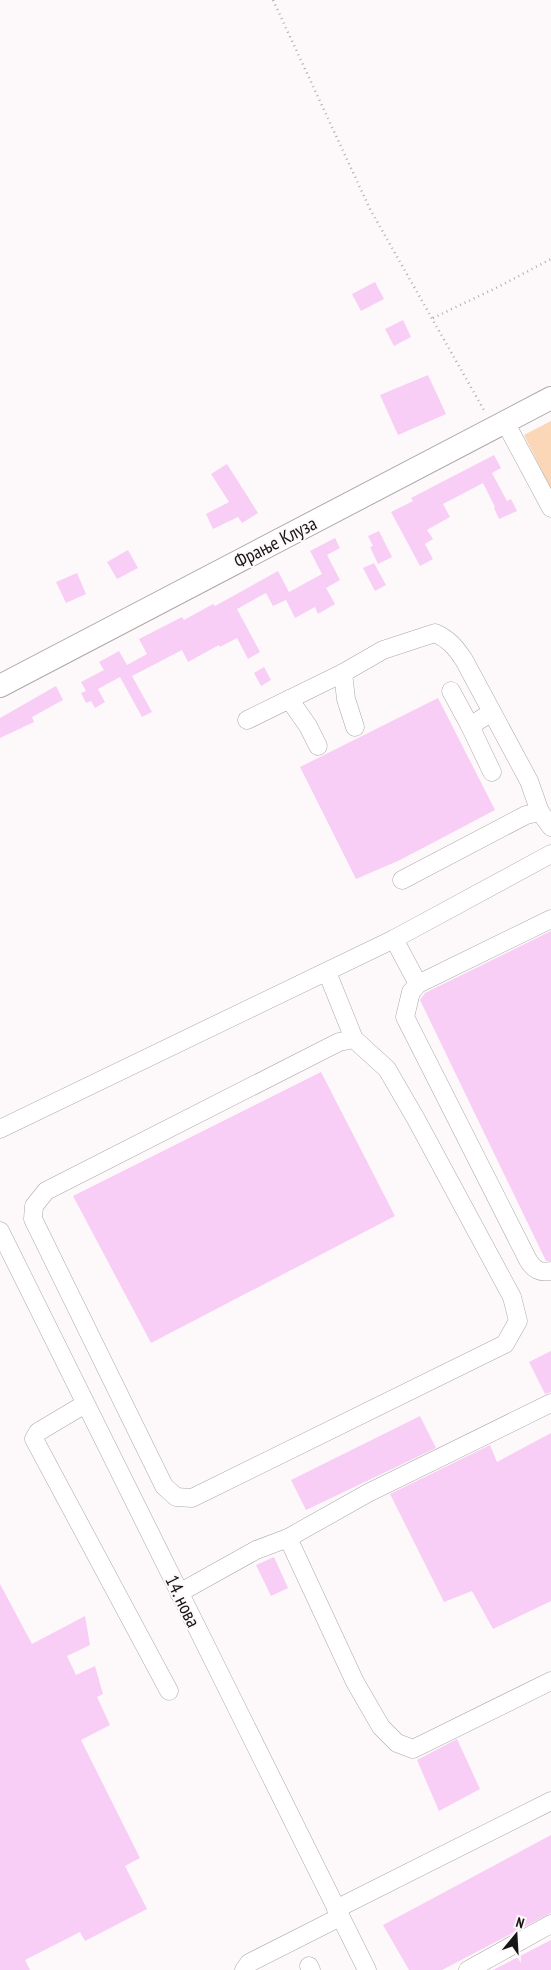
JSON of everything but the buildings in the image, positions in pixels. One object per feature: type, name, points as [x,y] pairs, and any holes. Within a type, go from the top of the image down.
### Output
[{"type":"main road","name":"Фрање Клуза","points":[[0,686],[551,398]]},
{"type":"lane","points":[[500,425],[551,508]]},
{"type":"lane","points":[[247,720],[343,673],[383,650],[435,633],[445,637],[455,647],[529,781],[540,812],[551,828]]},
{"type":"lane","points":[[343,673],[346,699],[354,727]]},
{"type":"lane","points":[[450,691],[470,726],[492,772]]},
{"type":"lane","points":[[289,699],[308,726],[318,746]]},
{"type":"lane","points":[[470,726],[492,712]]},
{"type":"lane","points":[[402,880],[526,815],[540,812]]},
{"type":"lane","points":[[0,1129],[394,939],[551,854]]},
{"type":"lane","points":[[551,919],[418,984],[411,992],[405,1017],[532,1268],[543,1272],[551,1271]]},
{"type":"lane","points":[[394,939],[418,984]]},
{"type":"lane","points":[[327,972],[354,1039],[386,1069],[416,1119],[512,1297],[518,1321],[505,1344],[192,1498],[176,1497],[164,1486],[33,1219],[34,1206],[46,1191],[339,1042],[354,1039]]},
{"type":"lane","name":"14. нова","points":[[0,1231],[367,1970]]},
{"type":"lane","points":[[179,1593],[256,1550],[288,1538],[368,1493],[551,1403]]},
{"type":"lane","points":[[85,1404],[38,1432],[34,1439],[169,1691]]},
{"type":"lane","points":[[288,1538],[355,1682],[381,1727],[397,1744],[413,1749],[551,1681]]},
{"type":"lane","points":[[244,1970],[249,1962],[551,1800]]},
{"type":"lane","points":[[468,1970],[551,1924]]},
{"type":"path","points":[[273,0],[370,209],[433,318],[500,425]]},
{"type":"path","points":[[433,318],[551,259]]},
{"type":"shaded area","points":[[551,421],[551,489],[524,435]]}]
